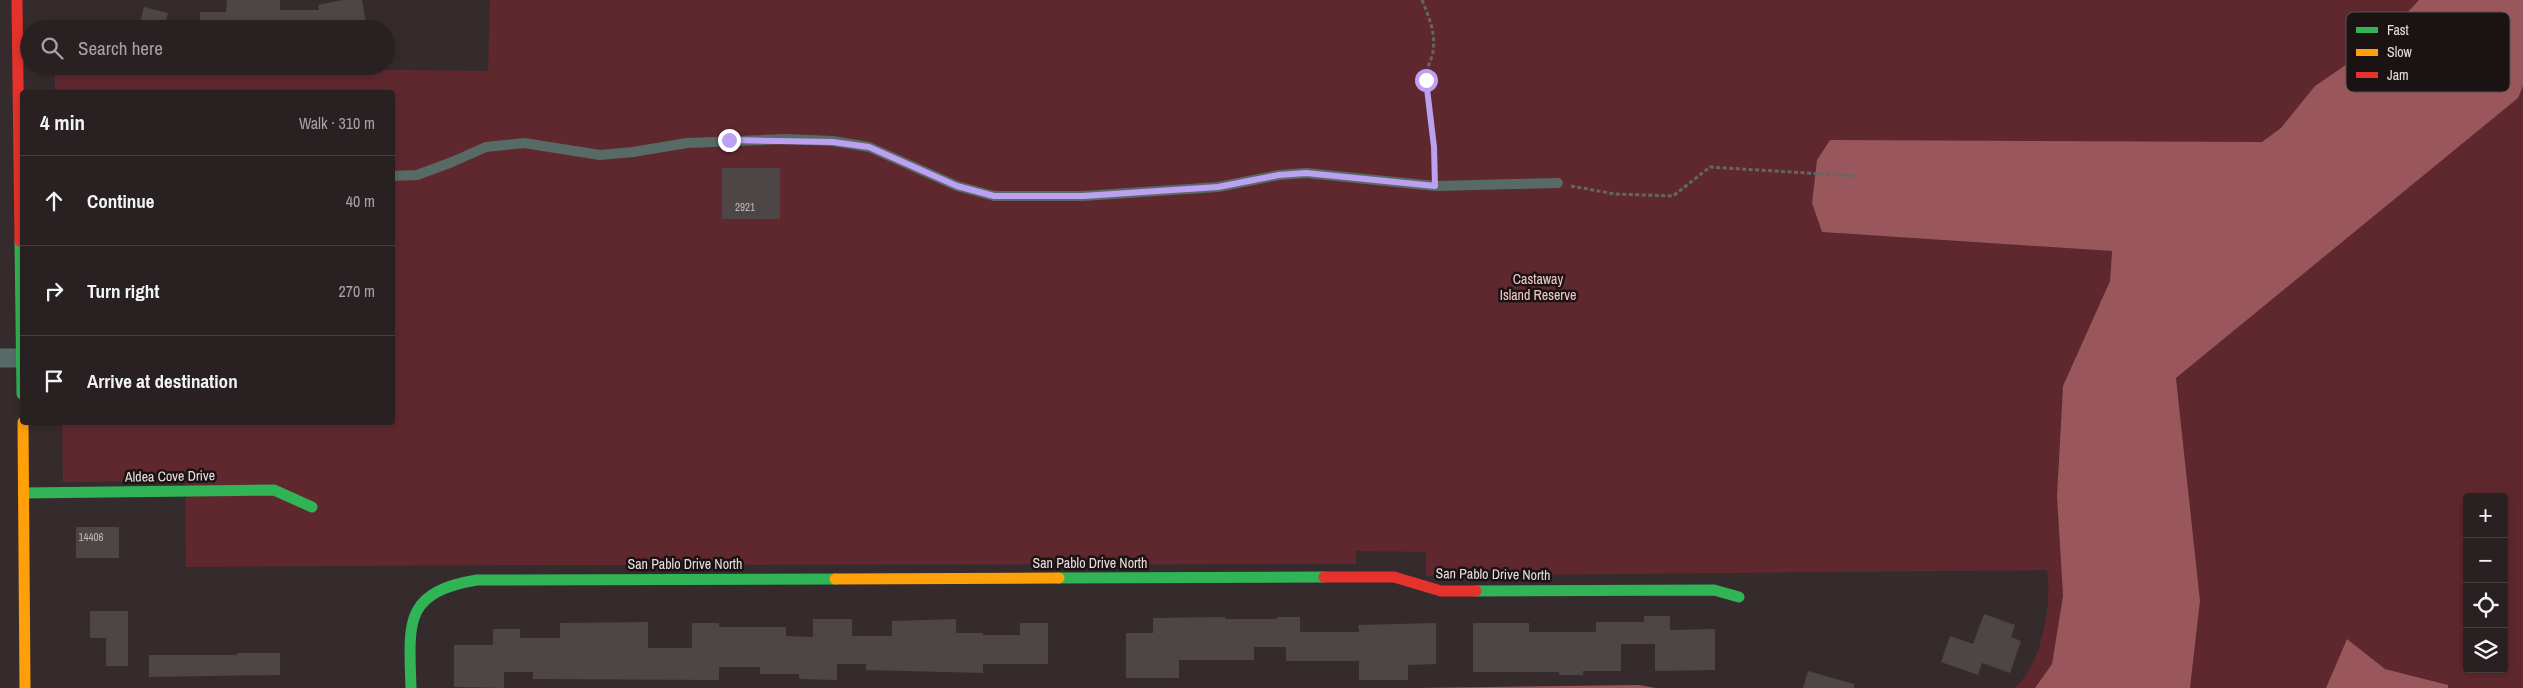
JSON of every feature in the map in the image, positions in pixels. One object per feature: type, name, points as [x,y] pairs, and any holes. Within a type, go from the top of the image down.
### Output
[{"type":"street","points":[[17,0],[20,107]]},
{"type":"street","points":[[0,358],[20,358]]},
{"type":"street","points":[[23,425],[25,688]]},
{"type":"street","name":"Aldea Cove Drive","points":[[24,493],[274,490],[312,507]]},
{"type":"street","name":"San Pablo Drive North","points":[[411,688],[410,633],[413,614],[422,600],[439,588],[459,581],[1394,577],[1441,590],[1714,590],[1739,597]]},
{"type":"lane","points":[[395,176],[417,175],[486,147],[524,143],[600,155],[687,143],[786,139],[833,142],[869,147],[957,186],[994,196],[1083,196],[1218,187],[1279,175],[1306,173],[1435,186],[1558,184]]},
{"type":"path","points":[[1422,0],[1431,21],[1434,37],[1433,53],[1426,69],[1426,80],[1434,147],[1435,186]]},
{"type":"path","points":[[1558,184],[1615,194],[1673,196],[1710,167],[1855,176]]},
{"type":"green space","name":"Castaway Island Reserve","points":[[490,0],[2523,0],[2523,688],[2448,688],[2448,685],[2385,669],[2347,639],[2326,688],[2190,688],[2200,601],[2176,378],[2461,144],[1817,160],[1812,203],[1822,232],[2112,251],[2110,281],[2063,386],[2057,496],[2063,596],[2052,664],[2035,688],[2015,688],[2029,670],[2043,635],[2048,594],[2047,570],[1426,576],[1426,552],[1356,551],[1356,564],[186,567],[185,481],[63,482],[62,425],[395,425],[395,90],[55,90],[55,75],[395,75],[395,70],[488,71]]},
{"type":"shaded area","points":[[2419,0],[2523,0],[2523,86],[2518,98],[2176,378],[2200,601],[2190,688],[2035,688],[2052,664],[2063,596],[2057,496],[2063,386],[2110,281],[2112,251],[1822,232],[1812,203],[1817,160],[1830,140],[2262,142],[2281,128],[2315,86],[2346,65],[2346,92],[2510,92],[2510,12],[2408,12]]},
{"type":"shaded area","points":[[2347,639],[2385,669],[2448,685],[2448,688],[2326,688]]},
{"type":"shaded area","points":[[1639,685],[1656,688],[1416,688]]},
{"type":"building","points":[[227,0],[280,0],[280,10],[319,10],[318,5],[343,0],[362,0],[365,20],[200,20],[200,12],[226,12]]},
{"type":"building","points":[[144,7],[168,13],[166,20],[140,20]]},
{"type":"building","points":[[722,168],[780,168],[780,219],[722,219]]},
{"type":"building","points":[[76,527],[119,527],[119,558],[76,558]]},
{"type":"building","points":[[90,611],[128,611],[128,666],[106,666],[106,638],[90,638]]},
{"type":"building","points":[[1984,614],[2015,625],[2011,637],[2021,641],[2010,673],[1982,663],[1978,675],[1941,662],[1950,636],[1973,644]]},
{"type":"building","points":[[1644,616],[1670,616],[1670,630],[1715,629],[1715,670],[1655,671],[1655,644],[1621,644],[1621,671],[1583,671],[1583,675],[1559,675],[1559,672],[1473,672],[1473,623],[1529,623],[1529,632],[1596,632],[1596,622],[1644,622]]},
{"type":"building","points":[[1225,617],[1225,619],[1277,619],[1277,617],[1300,617],[1300,632],[1359,632],[1358,625],[1436,623],[1436,664],[1408,665],[1408,680],[1359,680],[1359,661],[1286,661],[1286,647],[1254,647],[1254,660],[1179,660],[1179,678],[1126,678],[1126,633],[1153,633],[1153,618]]},
{"type":"building","points":[[813,619],[852,619],[852,636],[892,636],[892,621],[956,619],[956,633],[983,633],[983,635],[1020,635],[1020,623],[1048,623],[1048,664],[983,664],[983,673],[866,670],[866,664],[837,664],[837,680],[799,679],[799,674],[760,674],[760,667],[719,667],[719,680],[533,679],[533,672],[504,672],[504,688],[454,687],[454,645],[493,645],[493,629],[520,629],[520,638],[560,638],[560,623],[648,622],[648,648],[692,648],[692,623],[719,623],[719,627],[786,627],[786,636],[813,637]]},
{"type":"building","points":[[237,653],[280,653],[280,675],[149,677],[149,655],[237,655]]},
{"type":"building","points":[[1808,671],[1854,684],[1854,688],[1803,688]]},
{"type":"traffic: fast","points":[[24,493],[274,490],[312,507]]},
{"type":"traffic: fast","points":[[1059,578],[1324,577]]},
{"type":"traffic: fast","points":[[411,688],[411,628],[416,614],[423,602],[435,593],[453,585],[477,580],[835,579]]},
{"type":"traffic: fast","points":[[1476,591],[1714,590],[1739,597]]},
{"type":"traffic: slow","points":[[23,425],[25,688]]},
{"type":"traffic: slow","points":[[835,579],[1059,578]]},
{"type":"traffic: jam","points":[[17,0],[20,241]]},
{"type":"traffic: jam","points":[[1324,577],[1394,577],[1441,591],[1476,591]]},
{"type":"route","points":[[729,140],[786,139],[833,142],[869,147],[957,186],[994,196],[1083,196],[1218,187],[1279,175],[1306,173],[1435,186],[1434,147],[1426,80]]}]
